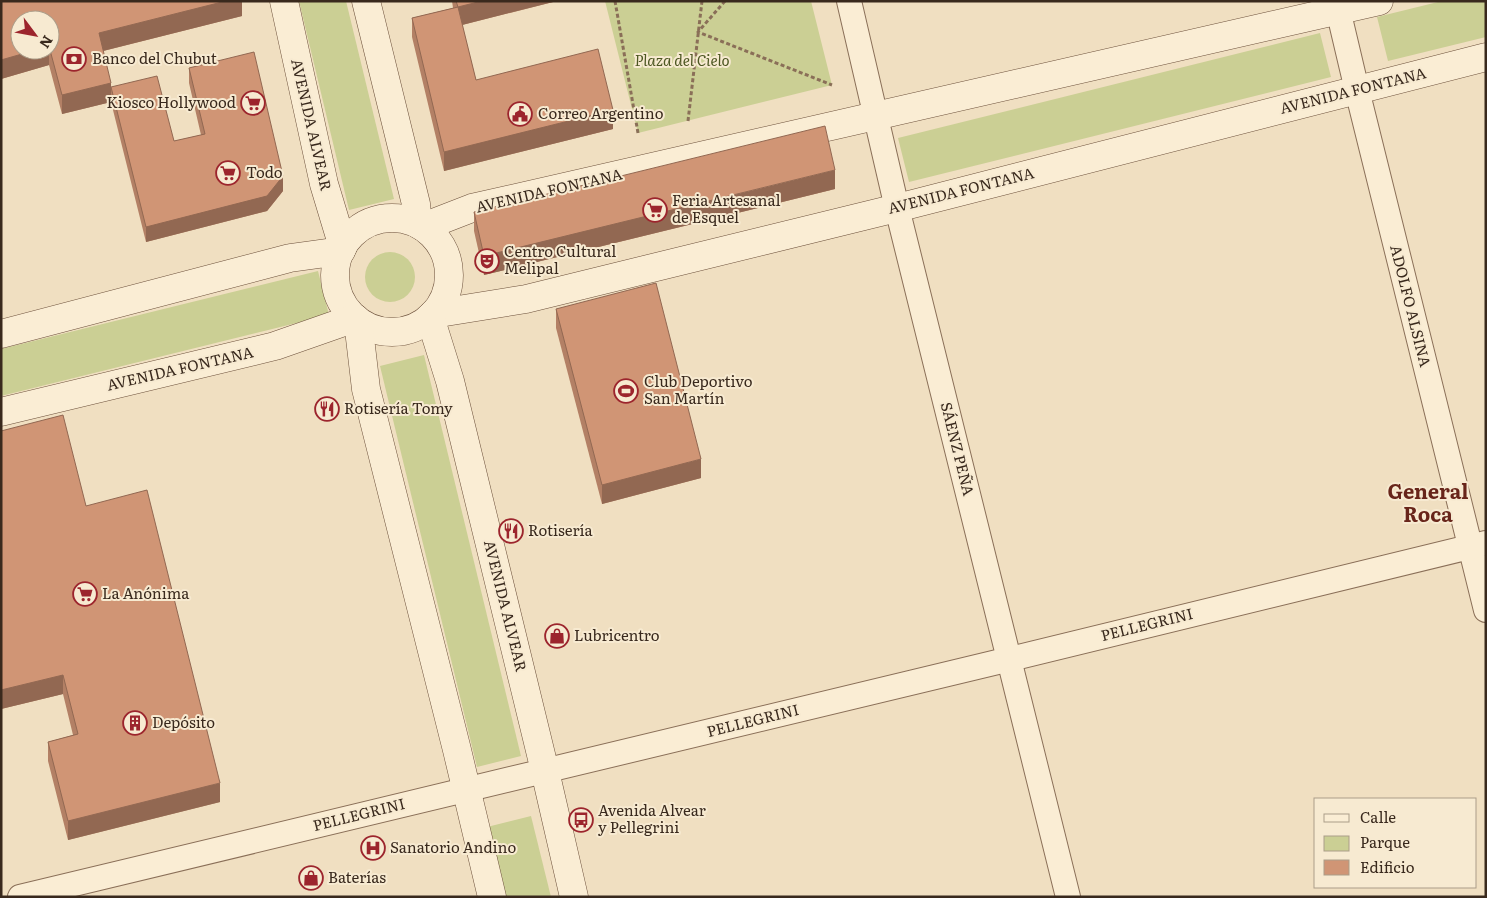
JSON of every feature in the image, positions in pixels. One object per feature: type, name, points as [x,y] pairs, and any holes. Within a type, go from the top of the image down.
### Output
[{"type":"main road","name":"AVENIDA ALVEAR","points":[[284,1],[324,184],[342,249]]},
{"type":"main road","points":[[366,1],[421,226]]},
{"type":"main road","name":"AVENIDA FONTANA","points":[[421,226],[472,208],[876,117],[1341,5],[1379,1]]},
{"type":"main road","name":"AVENIDA FONTANA","points":[[431,315],[526,298],[897,208],[1486,57]]},
{"type":"main road","points":[[384,218],[399,218],[412,221],[421,226],[436,238],[448,263],[449,277],[440,305],[417,326],[402,331],[372,328],[347,310],[340,296],[336,281],[336,266],[342,249],[348,239],[358,229],[384,218]]},
{"type":"main road","points":[[1,334],[290,258],[342,249]]},
{"type":"main road","name":"AVENIDA ALVEAR","points":[[431,315],[450,381],[574,897]]},
{"type":"main road","points":[[357,319],[366,389],[467,789],[492,897]]},
{"type":"main road","name":"AVENIDA FONTANA","points":[[1,412],[275,346],[357,319]]},
{"type":"street","name":"SÁENZ PEÑA","points":[[849,1],[897,208],[1068,897]]},
{"type":"street","name":"ADOLFO ALSINA","points":[[1341,5],[1357,90],[1478,545],[1486,610]]},
{"type":"street","name":"PELLEGRINI","points":[[20,897],[1478,545]]},
{"type":"path","points":[[615,1],[638,133]]},
{"type":"path","points":[[688,121],[702,1]]},
{"type":"path","points":[[698,32],[725,1]]},
{"type":"path","points":[[698,32],[832,85]]},
{"type":"green space","points":[[299,1],[346,1],[394,199],[349,210]]},
{"type":"green space","name":"Plaza del Cielo","points":[[605,1],[811,1],[832,85],[638,133]]},
{"type":"green space","points":[[1442,1],[1486,1],[1486,37],[1388,61],[1377,17]]},
{"type":"green space","points":[[1320,33],[1331,77],[909,182],[898,138]]},
{"type":"green space","points":[[390,252],[399,254],[410,263],[415,277],[413,286],[404,297],[390,302],[381,300],[370,291],[365,277],[367,268],[376,257]]},
{"type":"green space","points":[[318,271],[329,315],[1,396],[1,349]]},
{"type":"green space","points":[[424,355],[521,756],[477,767],[380,366]]},
{"type":"green space","points":[[531,816],[551,897],[504,897],[487,827]]},
{"type":"building","points":[[1,1],[226,1],[99,33],[111,83],[62,95],[53,60],[60,60],[60,10],[10,10],[10,57],[1,60]]},
{"type":"building","points":[[456,1],[482,1],[458,7]]},
{"type":"building","name":"Correo Argentino","points":[[458,7],[476,80],[598,49],[613,110],[444,152],[412,18]]},
{"type":"building","points":[[254,52],[283,176],[267,196],[146,227],[111,87],[157,76],[174,141],[205,134],[189,68]]},
{"type":"building","points":[[825,126],[835,170],[484,256],[474,212]]},
{"type":"building","name":"Club Deportivo San Martín","points":[[656,283],[701,459],[602,485],[556,309]]},
{"type":"building","name":"La Anónima","points":[[63,415],[86,506],[147,490],[220,783],[68,821],[48,742],[78,734],[63,675],[1,690],[1,431]]},
{"type":"place","name":"Banco del Chubut","points":[[74,59]]},
{"type":"place","name":"Kiosco Hollywood","points":[[253,103]]},
{"type":"place","name":"Correo Argentino","points":[[520,114]]},
{"type":"place","name":"Todo","points":[[228,173]]},
{"type":"place","name":"Feria Artesanal de Esquel","points":[[655,210]]},
{"type":"place","name":"Centro Cultural Melipal","points":[[487,261]]},
{"type":"place","name":"Club Deportivo San Martín","points":[[626,391]]},
{"type":"place","name":"Rotisería Tomy","points":[[327,409]]},
{"type":"place","name":"Rotisería","points":[[511,531]]},
{"type":"place","name":"La Anónima","points":[[85,594]]},
{"type":"place","name":"Lubricentro","points":[[557,636]]},
{"type":"place","name":"Depósito","points":[[135,723]]},
{"type":"place","name":"Avenida Alvear y Pellegrini","points":[[581,820]]},
{"type":"place","name":"Sanatorio Andino","points":[[373,848]]},
{"type":"place","name":"Baterías","points":[[311,878]]},
{"type":"district","name":"General Roca","points":[[1428,504]]}]
